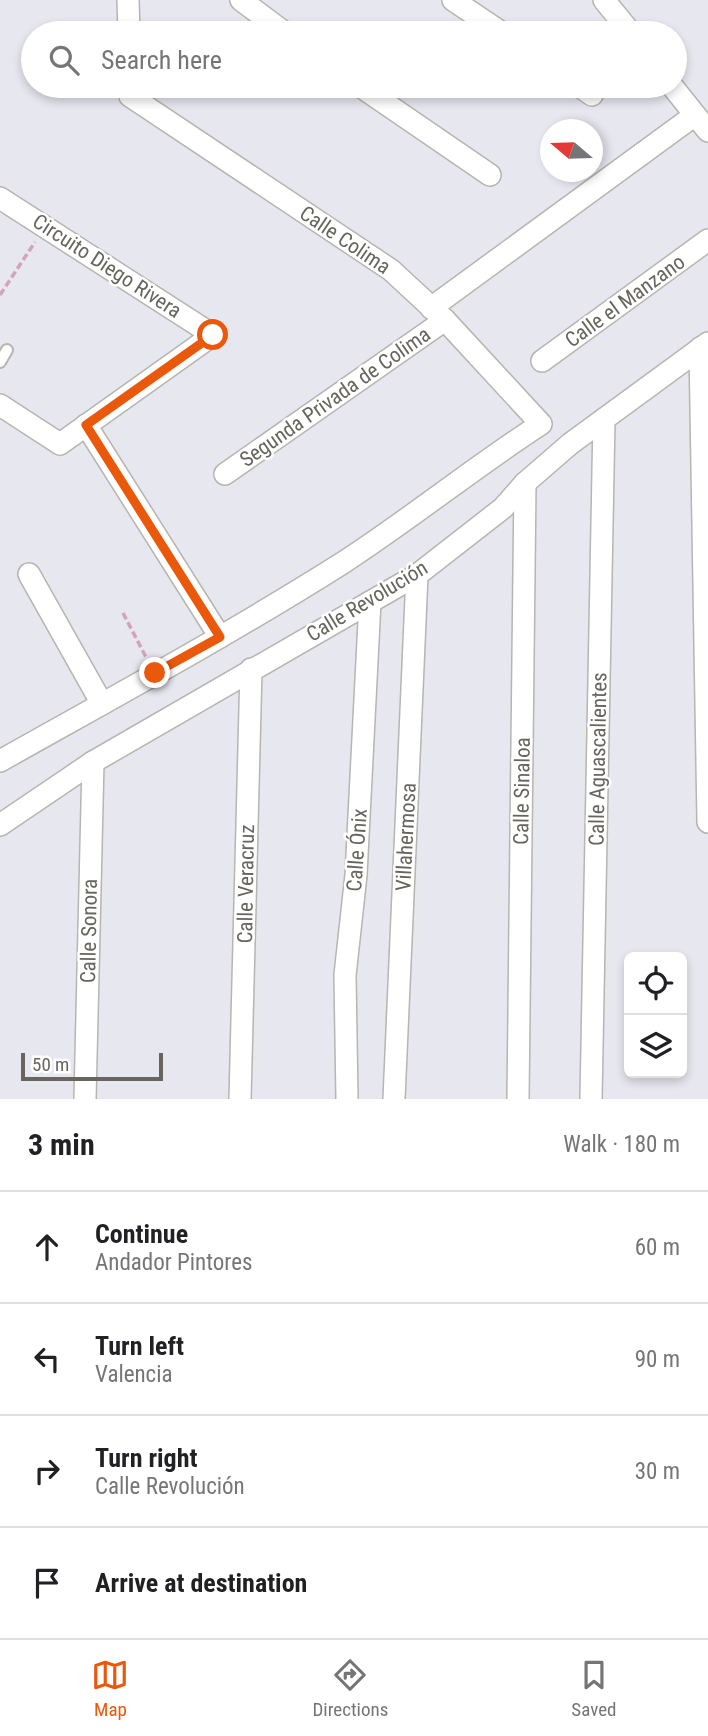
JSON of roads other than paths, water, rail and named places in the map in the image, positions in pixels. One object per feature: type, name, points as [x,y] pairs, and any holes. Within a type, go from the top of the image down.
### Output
[{"type":"street","points":[[128,0],[129,21]]},
{"type":"street","points":[[241,0],[269,21]]},
{"type":"street","points":[[453,0],[484,21]]},
{"type":"street","points":[[604,0],[621,21]]},
{"type":"street","name":"Calle Colima","points":[[133,98],[391,270],[438,314],[541,424],[343,562],[220,637]]},
{"type":"street","points":[[377,98],[490,176]]},
{"type":"street","points":[[682,98],[702,123]]},
{"type":"street","name":"Segunda Privada de Colima","points":[[225,474],[438,314],[702,123]]},
{"type":"street","name":"Circuito Diego Rivera","points":[[0,198],[213,335],[86,425]]},
{"type":"street","name":"Calle el Manzano","points":[[541,361],[708,240]]},
{"type":"street","points":[[704,345],[708,822]]},
{"type":"street","name":"Calle Revolución","points":[[0,825],[93,762],[417,575],[503,508],[526,483],[604,419],[704,345]]},
{"type":"street","points":[[0,405],[60,444],[86,425],[220,637],[0,761]]},
{"type":"street","name":"Calle Aguascalientes","points":[[591,1099],[604,419]]},
{"type":"street","name":"Calle Sinaloa","points":[[518,1099],[526,483]]},
{"type":"street","points":[[29,574],[101,702]]},
{"type":"street","name":"Villahermosa","points":[[394,1099],[417,575]]},
{"type":"street","name":"Calle Ónix","points":[[347,1099],[345,975],[356,875],[370,602]]},
{"type":"street","name":"Calle Veracruz","points":[[240,1099],[251,669]]},
{"type":"street","name":"Calle Sonora","points":[[85,1099],[93,762]]},
{"type":"lane","points":[[0,362],[7,350]]}]
